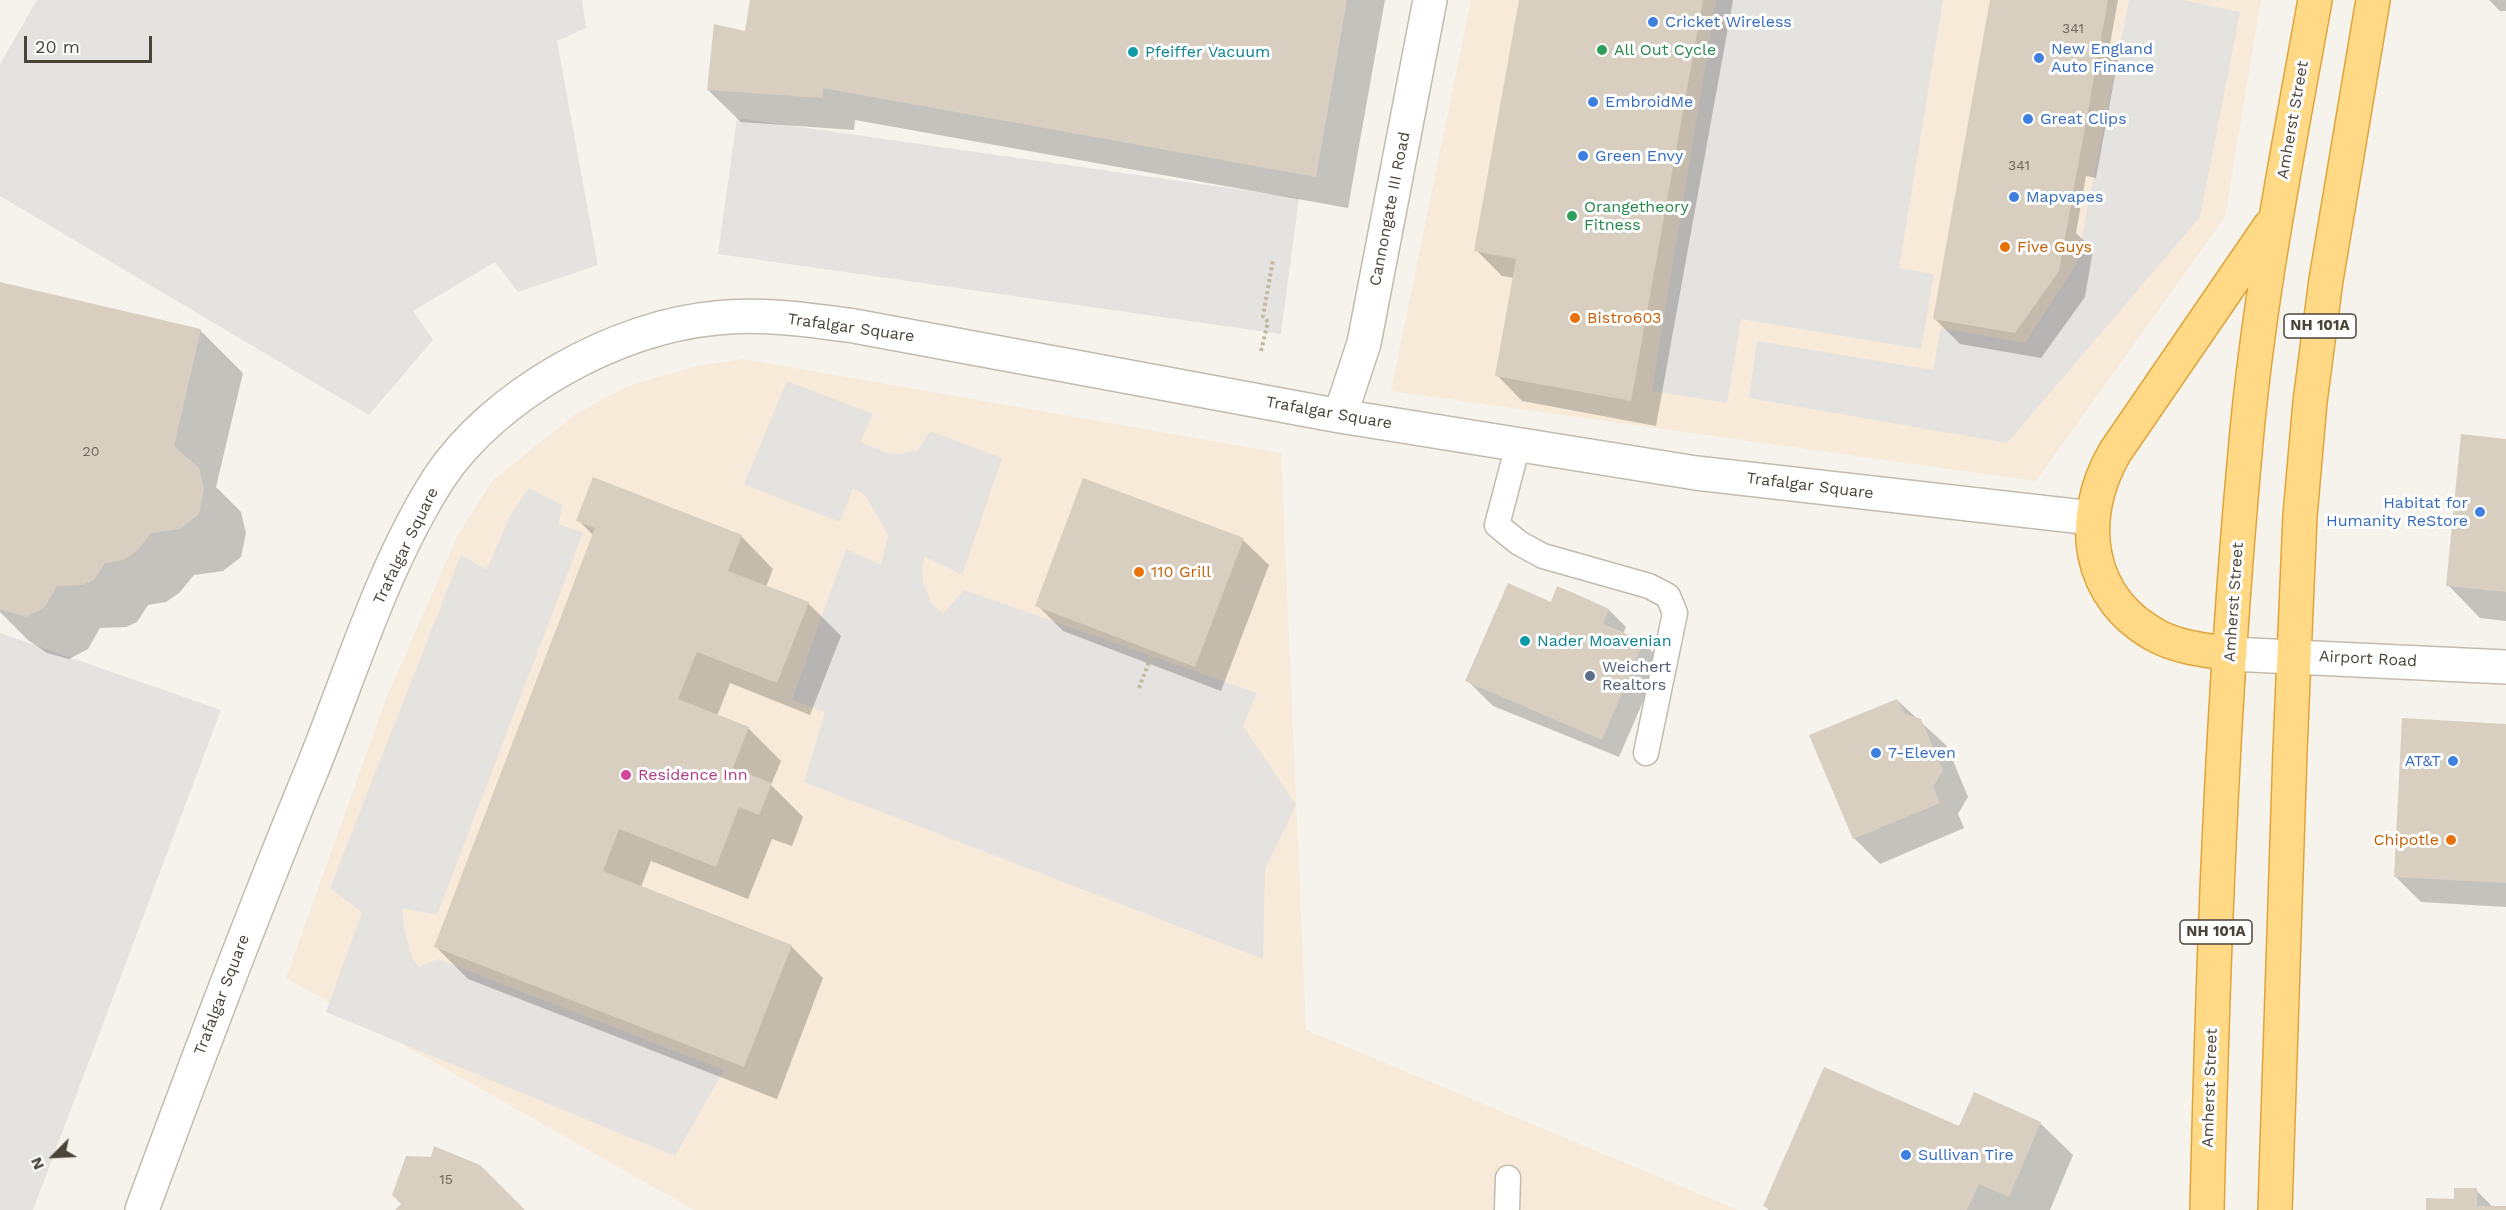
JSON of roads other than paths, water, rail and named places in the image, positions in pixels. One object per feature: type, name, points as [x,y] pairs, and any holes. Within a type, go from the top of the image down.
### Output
[{"type":"highway","name":"Amherst Street","points":[[2207,1210],[2211,1037],[2230,654],[2245,451],[2275,218],[2314,0]]},
{"type":"highway","name":"NH 101A","points":[[2275,1210],[2300,516],[2310,402],[2328,269],[2373,0]]},
{"type":"highway","points":[[2230,654],[2180,645],[2160,638],[2127,613],[2103,579],[2096,559],[2091,518],[2095,495],[2115,452],[2275,218]]},
{"type":"street","name":"Cannongate III Road","points":[[1340,416],[1364,343],[1430,0]]},
{"type":"street","name":"Trafalgar Square","points":[[142,1210],[252,914],[376,606],[410,531],[440,478],[463,448],[520,397],[592,352],[670,325],[717,318],[780,318],[854,326],[1340,416],[1696,473],[2091,518]]},
{"type":"street","name":"Airport Road","points":[[2230,654],[2506,667]]},
{"type":"lane","points":[[1518,445],[1497,525],[1519,543],[1543,556],[1649,586],[1668,596],[1675,613],[1646,753]]},
{"type":"lane","points":[[1506,1210],[1508,1178]]},
{"type":"place","name":"Cricket Wireless","points":[[1653,22]]},
{"type":"place","name":"All Out Cycle","points":[[1602,50]]},
{"type":"place","name":"Pfeiffer Vacuum","points":[[1133,52]]},
{"type":"place","name":"New England Auto Finance","points":[[2039,58]]},
{"type":"place","name":"EmbroidMe","points":[[1593,102]]},
{"type":"place","name":"Great Clips","points":[[2028,119]]},
{"type":"place","name":"Green Envy","points":[[1583,156]]},
{"type":"place","name":"Mapvapes","points":[[2014,197]]},
{"type":"place","name":"Orangetheory Fitness","points":[[1572,216]]},
{"type":"place","name":"Five Guys","points":[[2005,247]]},
{"type":"place","name":"Bistro603","points":[[1575,318]]},
{"type":"place","name":"Habitat for Humanity ReStore","points":[[2480,512]]},
{"type":"place","name":"110 Grill","points":[[1139,572]]},
{"type":"place","name":"Nader Moavenian","points":[[1525,641]]},
{"type":"place","name":"Weichert Realtors","points":[[1590,676]]},
{"type":"place","name":"7-Eleven","points":[[1876,753]]},
{"type":"place","name":"AT&T","points":[[2453,761]]},
{"type":"place","name":"Residence Inn","points":[[626,775]]},
{"type":"place","name":"Chipotle","points":[[2451,840]]},
{"type":"place","name":"Sullivan Tire","points":[[1906,1155]]}]
